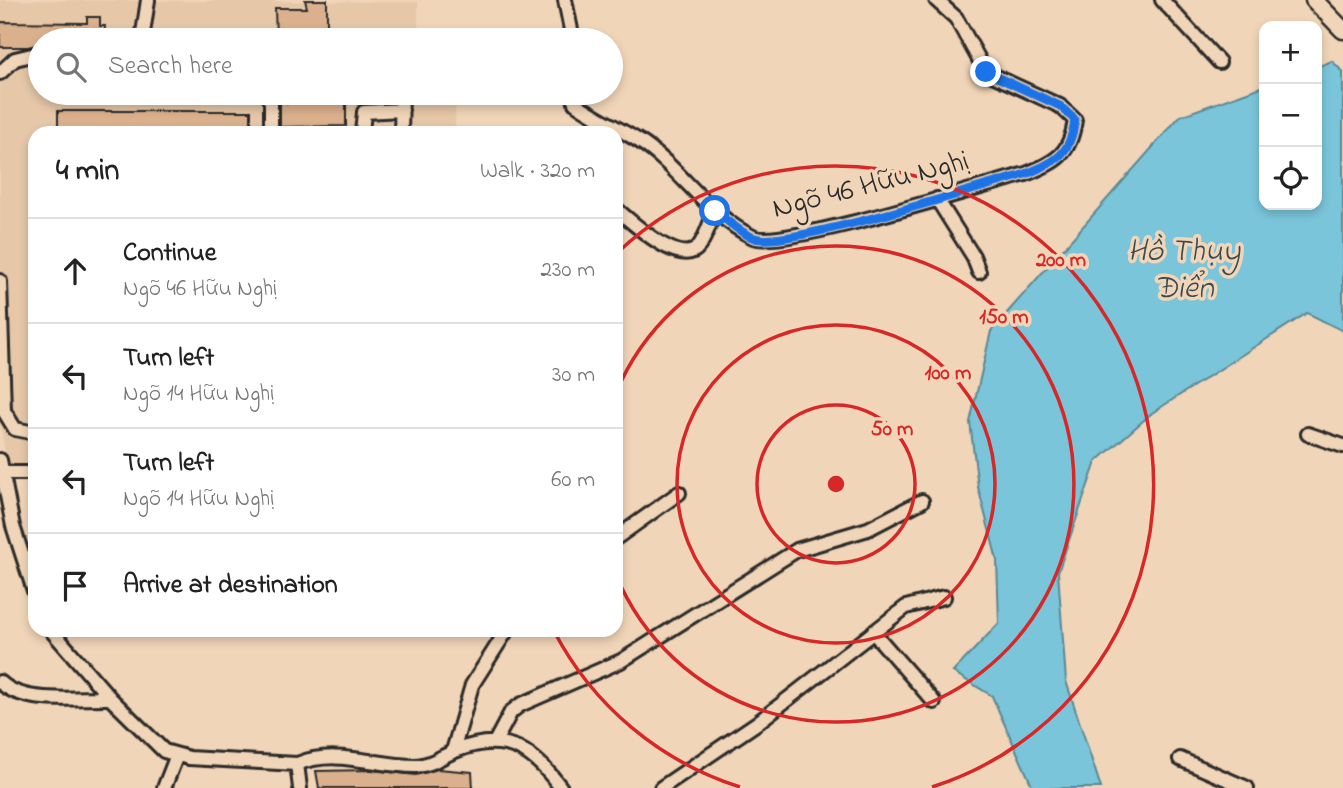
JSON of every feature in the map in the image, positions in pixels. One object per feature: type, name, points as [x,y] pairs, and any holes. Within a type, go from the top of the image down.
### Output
[{"type":"main road","points":[[1315,0],[1343,30]]},
{"type":"street","points":[[565,0],[571,28]]},
{"type":"street","name":"Ngõ 46 Hữu Nghị","points":[[623,132],[639,141],[715,211],[755,238],[773,240],[1026,174],[1055,162],[1072,142],[1075,120],[1060,106],[986,72],[956,18],[936,0]]},
{"type":"street","points":[[1162,0],[1219,62]]},
{"type":"street","points":[[143,28],[146,6]]},
{"type":"street","points":[[0,73],[15,59],[28,56]]},
{"type":"street","points":[[271,105],[271,126]]},
{"type":"street","points":[[401,126],[402,105]]},
{"type":"street","name":"Ngõ 46 Hữu Nghị","points":[[578,105],[614,126]]},
{"type":"street","points":[[363,126],[364,112],[402,110]]},
{"type":"street","points":[[937,198],[973,256],[979,272]]},
{"type":"street","points":[[623,214],[672,251],[684,253],[693,252],[699,247],[715,211]]},
{"type":"street","points":[[0,281],[4,411],[15,429],[28,432]]},
{"type":"street","points":[[1308,434],[1343,446]]},
{"type":"street","points":[[28,472],[1,466],[28,570]]},
{"type":"street","points":[[623,533],[679,493]]},
{"type":"street","points":[[0,516],[7,497]]},
{"type":"street","points":[[495,742],[511,712],[520,705],[621,661],[797,550],[868,528],[922,501]]},
{"type":"street","points":[[661,788],[757,723],[906,607],[944,597]]},
{"type":"street","points":[[873,632],[934,702]]},
{"type":"street","points":[[57,637],[110,698],[164,751],[177,755],[297,764],[313,758],[329,757],[424,765],[453,751],[495,742],[530,753],[540,761],[561,788]]},
{"type":"street","points":[[453,751],[472,685],[503,637]]},
{"type":"street","points":[[0,682],[5,687],[39,696],[110,698]]},
{"type":"street","points":[[164,788],[177,755]]},
{"type":"street","points":[[1180,759],[1247,788]]},
{"type":"street","points":[[297,764],[300,788]]},
{"type":"shaded area","points":[[0,0],[418,2],[418,28],[28,28],[28,105],[456,105],[455,126],[28,126],[28,467],[8,467],[0,424]]},
{"type":"water","name":"Hồ Thụy Điển","points":[[1332,61],[1343,72],[1343,331],[1307,313],[1152,413],[1096,462],[1058,572],[1066,681],[1101,788],[1033,788],[992,696],[953,672],[999,623],[997,560],[978,487],[970,422],[991,331],[1180,116],[1259,88],[1259,210],[1322,210],[1322,65]]},
{"type":"building","points":[[305,0],[327,0],[327,28],[276,28],[275,8],[307,8]]},
{"type":"building","points":[[87,17],[100,17],[100,26],[105,28],[28,28],[28,47],[0,47],[0,22],[87,23]]},
{"type":"building","points":[[280,105],[346,105],[346,126],[280,126]]},
{"type":"building","points":[[58,111],[251,111],[251,126],[58,126]]},
{"type":"building","points":[[438,769],[472,772],[473,788],[319,788],[316,771],[371,770],[416,775]]},
{"type":"route","points":[[715,211],[755,238],[773,240],[831,228],[1026,174],[1055,162],[1072,142],[1075,120],[1060,106],[986,72]]}]
